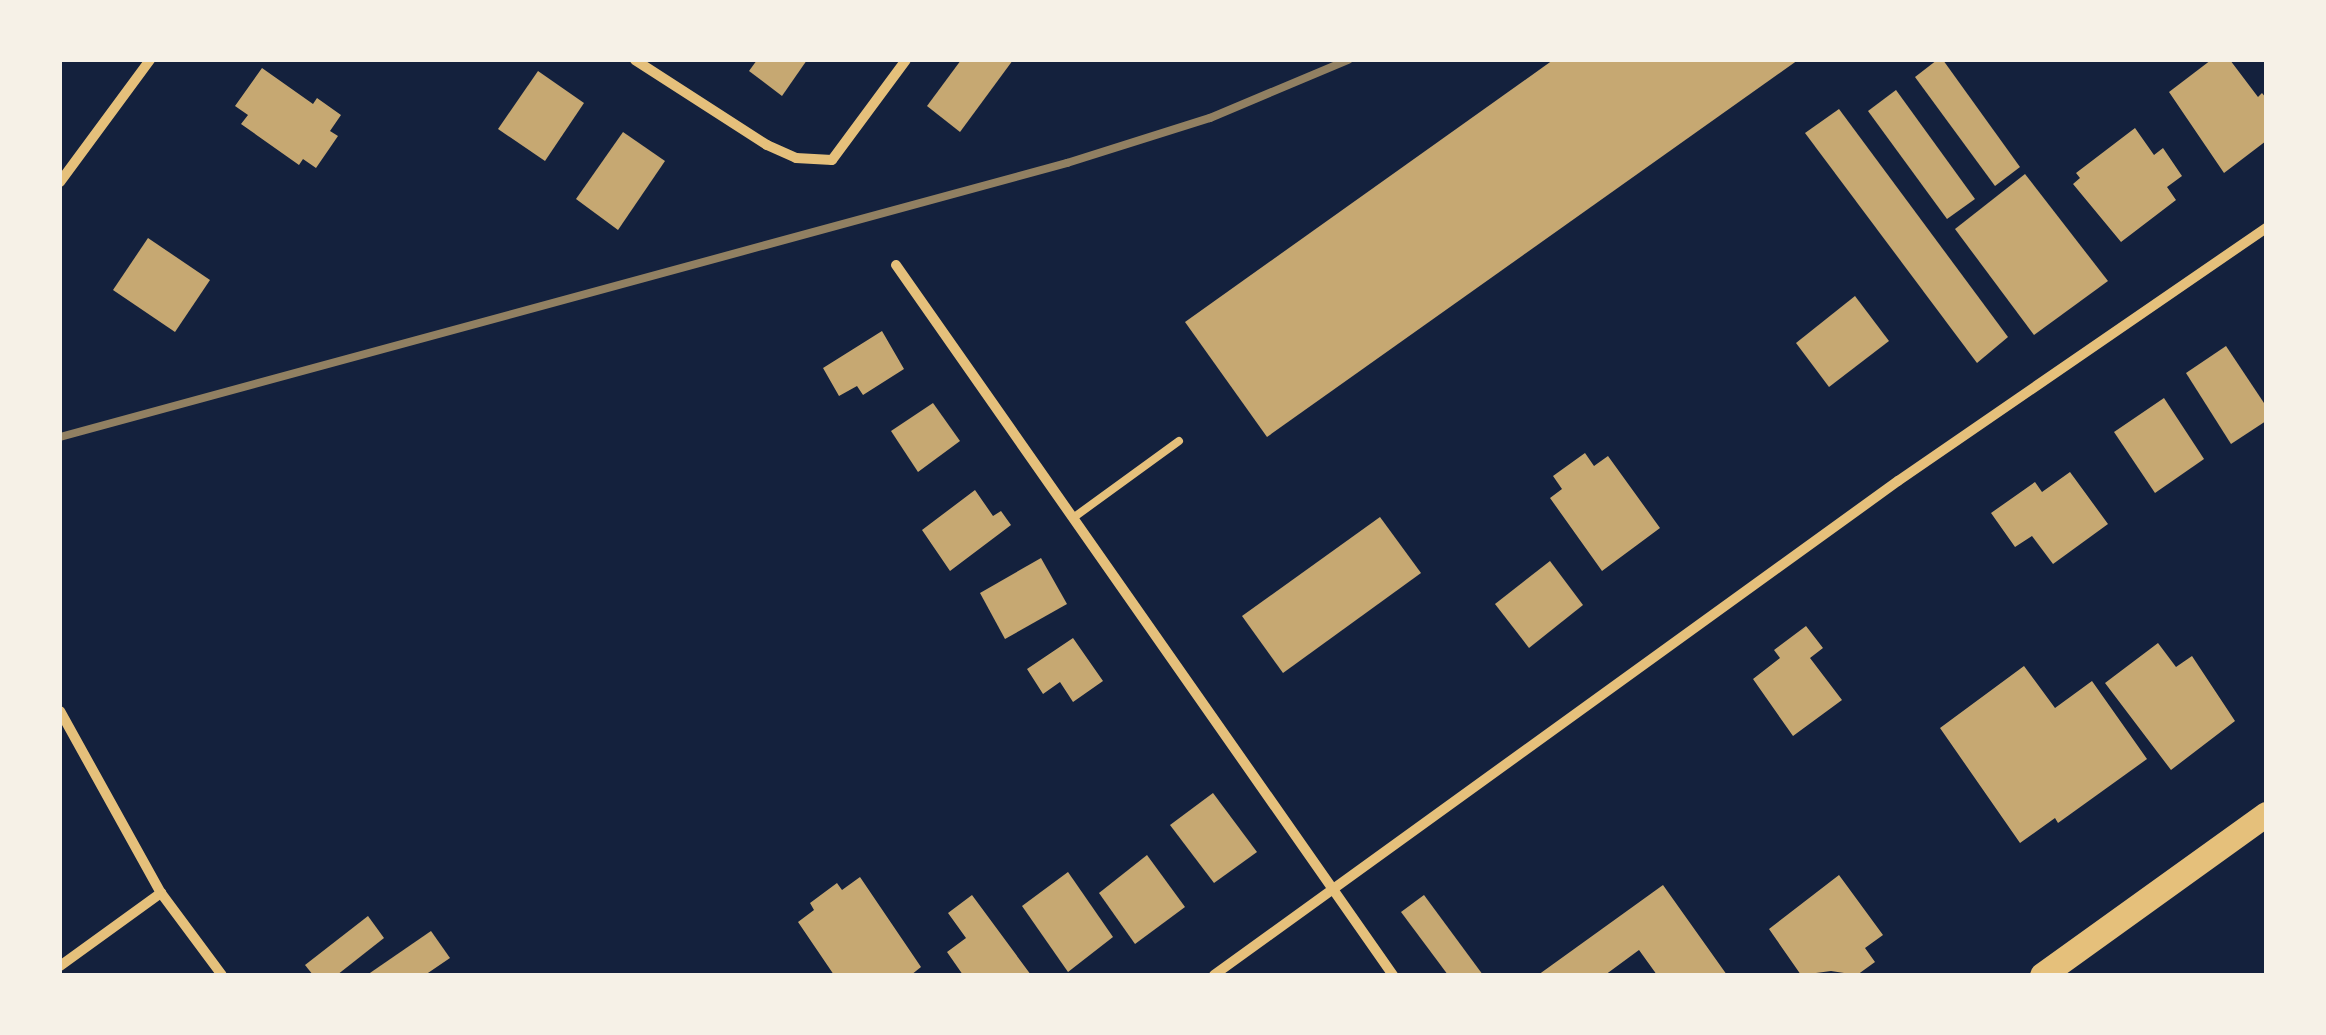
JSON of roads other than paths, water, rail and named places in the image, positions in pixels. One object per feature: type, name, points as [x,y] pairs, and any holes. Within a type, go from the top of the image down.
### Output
[{"type":"main road","points":[[2042,975],[2266,814]]},
{"type":"street","points":[[60,182],[150,60]]},
{"type":"street","points":[[635,60],[767,145],[796,158],[832,160],[906,60]]},
{"type":"street","points":[[1214,975],[1882,493],[2266,228]]},
{"type":"street","points":[[896,264],[1393,975]]},
{"type":"street","points":[[60,710],[161,893],[222,975]]},
{"type":"street","points":[[60,966],[161,893]]},
{"type":"lane","points":[[1073,518],[1179,440]]},
{"type":"railway","points":[[60,437],[1067,163],[1210,118],[1348,60]]}]
